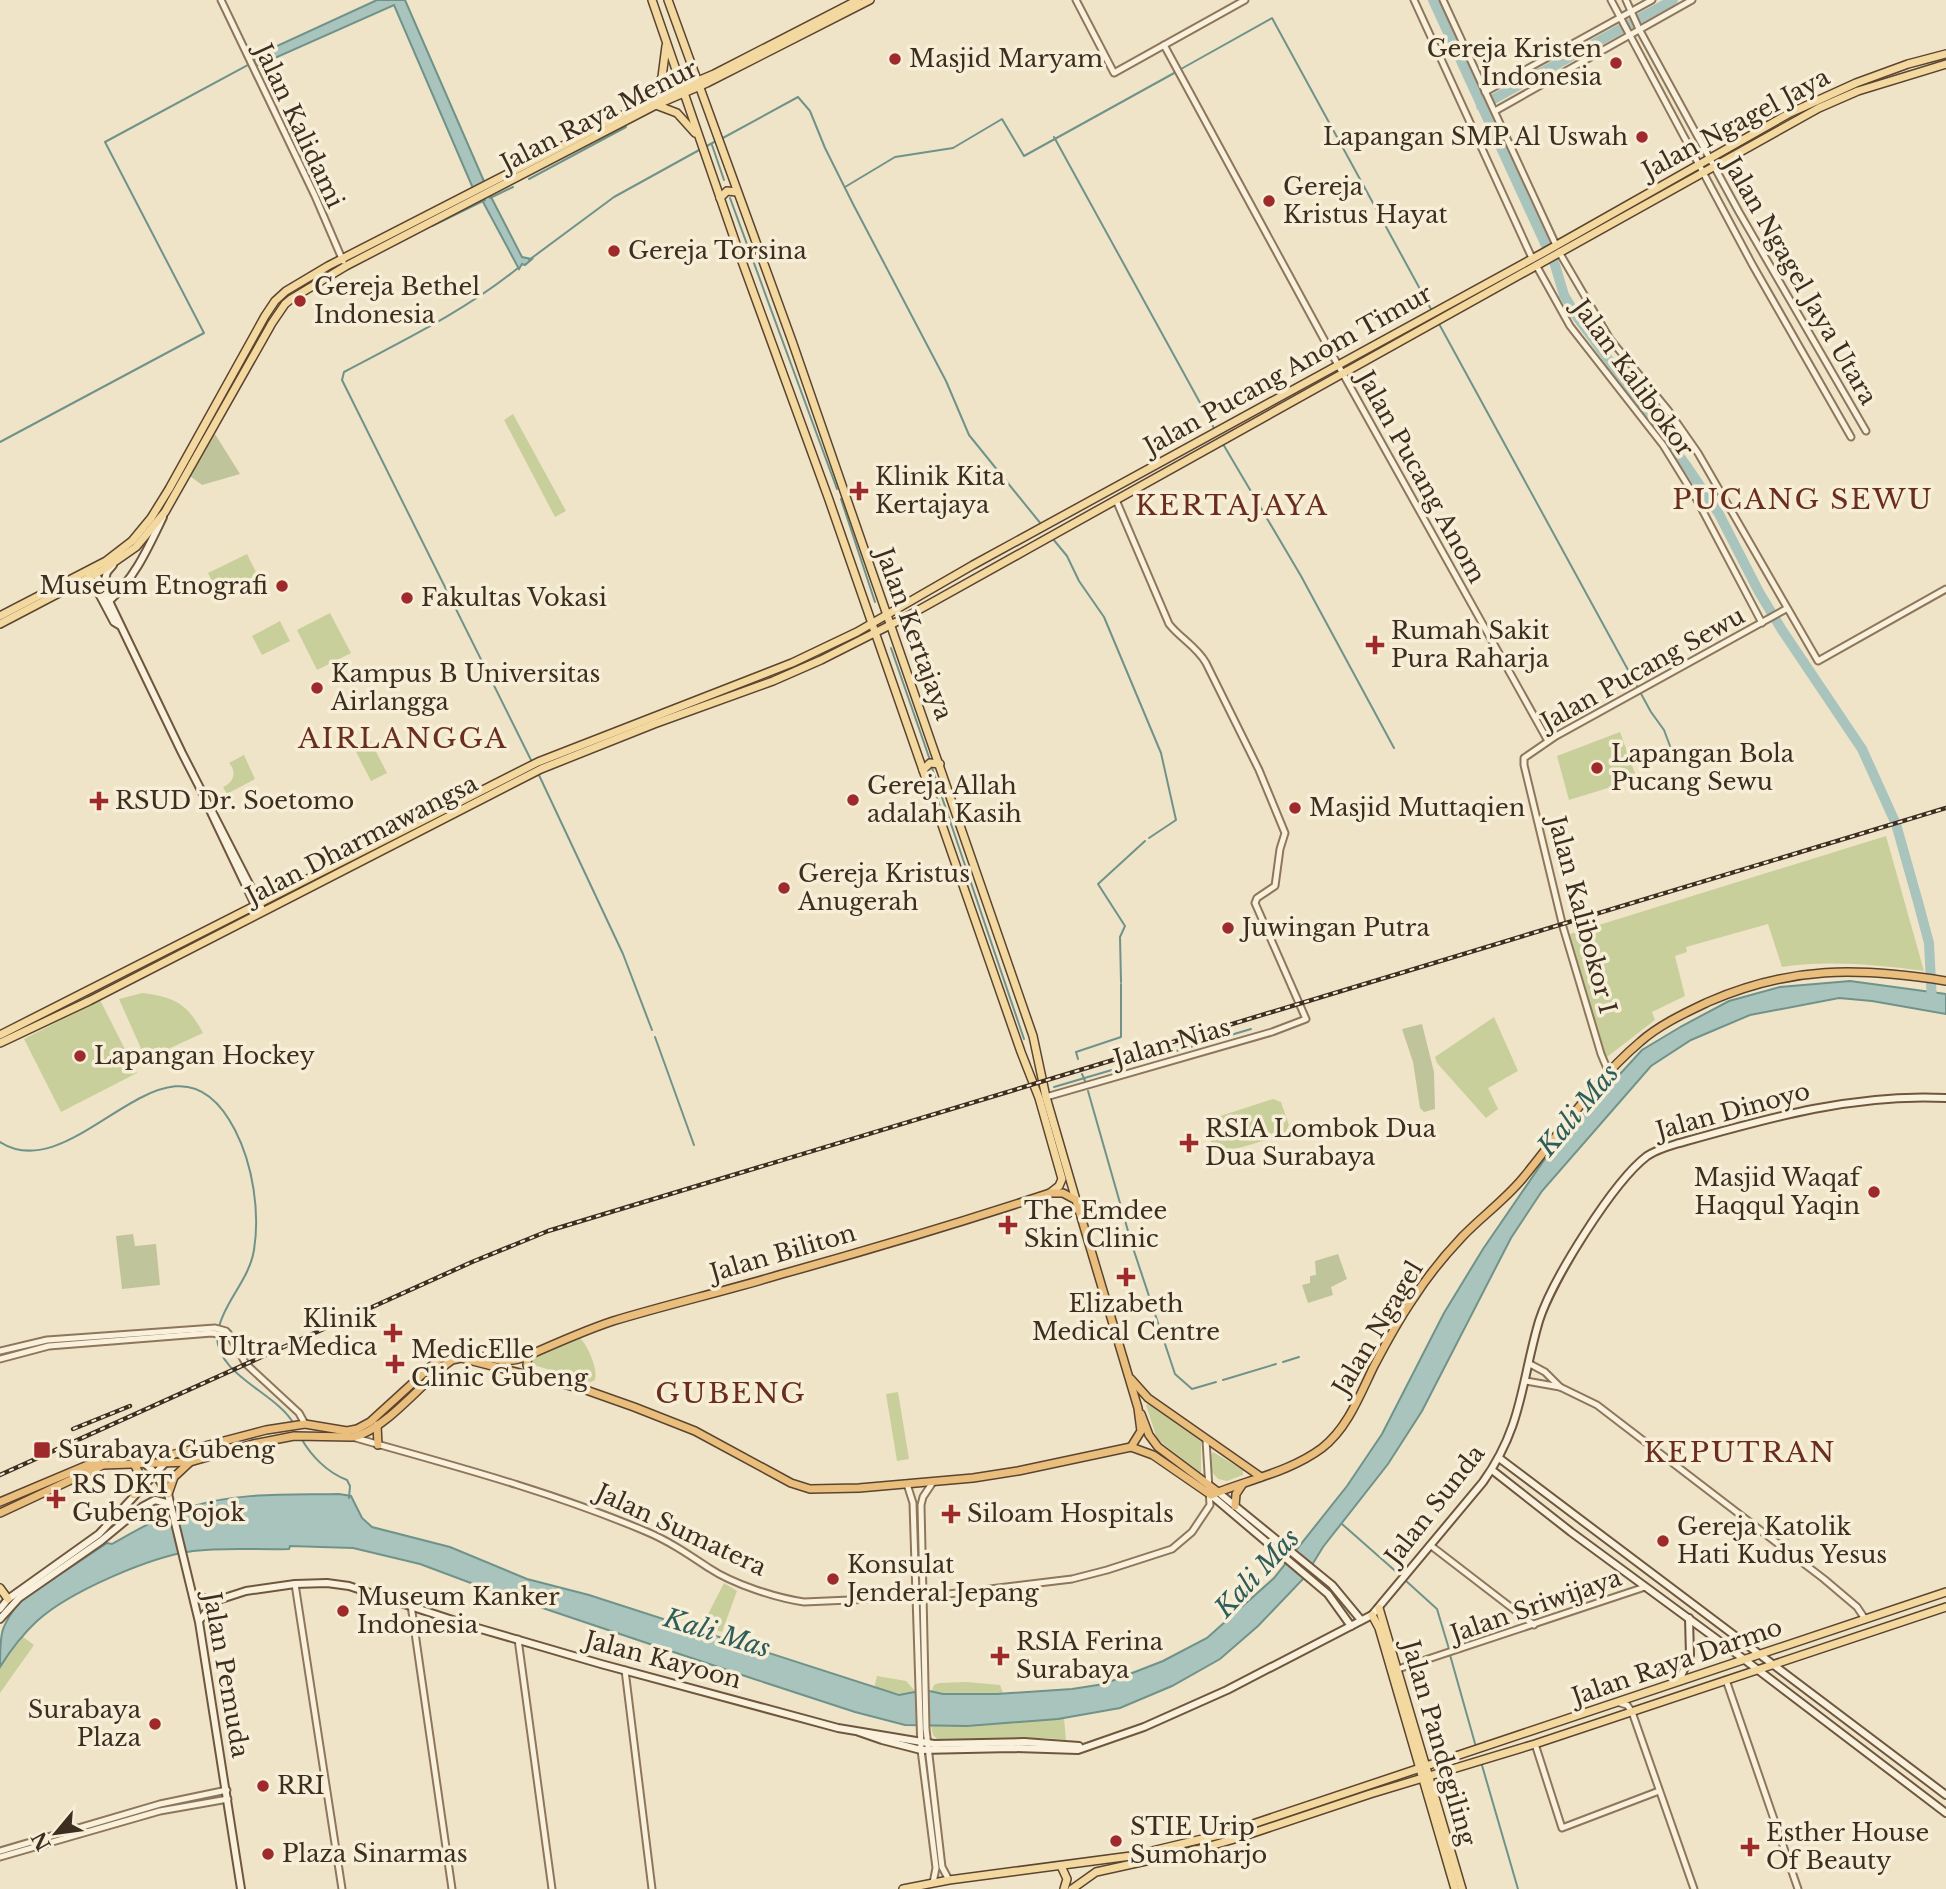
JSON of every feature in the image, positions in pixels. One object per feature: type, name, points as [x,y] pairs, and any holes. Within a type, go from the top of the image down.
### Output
[{"type":"highway","name":"Jalan Ngagel","points":[[1214,1494],[1261,1477],[1316,1451],[1334,1436],[1351,1411],[1399,1320],[1436,1268],[1462,1237],[1521,1181],[1569,1119],[1641,1041],[1675,1019],[1723,996],[1766,981],[1825,971],[1874,972],[1942,980]]},
{"type":"highway","points":[[1051,1193],[1063,1193],[1076,1200],[1128,1376],[1149,1435],[1158,1447],[1210,1486],[1214,1494]]},
{"type":"highway","name":"Jalan Biliton","points":[[528,1355],[547,1345],[612,1321],[783,1274],[1051,1193]]},
{"type":"highway","points":[[0,1502],[107,1456],[126,1451],[173,1455],[225,1440],[302,1424],[347,1431],[362,1427],[438,1360],[450,1353],[509,1362],[528,1355],[527,1368],[533,1376],[586,1390],[695,1431],[799,1485],[825,1490],[933,1482],[1018,1471],[1131,1447],[1153,1455],[1214,1494]]},
{"type":"highway","name":"Jalan Sumatera","points":[[0,1513],[95,1467],[109,1464],[190,1462],[294,1436],[308,1434],[352,1437],[365,1433],[452,1360],[467,1359],[533,1376]]},
{"type":"highway","points":[[1128,1376],[1148,1398],[1261,1477]]},
{"type":"highway","points":[[1131,1447],[1141,1432],[1138,1408]]},
{"type":"highway","points":[[377,1425],[378,1445]]},
{"type":"highway","points":[[168,1494],[174,1477],[190,1462]]},
{"type":"highway","points":[[134,1495],[140,1475],[135,1464]]},
{"type":"highway","points":[[1235,1506],[1236,1494],[1242,1484]]},
{"type":"main road","name":"Jalan Kertajaya","points":[[652,0],[704,154],[828,497],[1039,1098],[1061,1174],[1059,1186],[1051,1193]]},
{"type":"main road","name":"Jalan Kertajaya","points":[[668,0],[887,614],[1035,1047],[1046,1097],[1076,1200]]},
{"type":"main road","name":"Jalan Raya Menur","points":[[216,413],[285,304],[344,263],[653,103],[715,79],[858,0]]},
{"type":"main road","name":"Jalan Raya Menur","points":[[699,84],[870,0]]},
{"type":"main road","points":[[666,39],[662,77],[653,103],[677,113],[699,139]]},
{"type":"main road","name":"Jalan Ngagel Jaya","points":[[1556,249],[1698,164],[1815,100],[1894,69],[1946,54]]},
{"type":"main road","name":"Jalan Ngagel Jaya","points":[[1556,249],[1703,173],[1819,108],[1858,91],[1946,64]]},
{"type":"main road","points":[[709,113],[708,93],[715,79]]},
{"type":"main road","points":[[1815,100],[1819,108]]},
{"type":"main road","points":[[720,198],[727,191],[737,192]]},
{"type":"main road","name":"Jalan Pucang Anom Timur","points":[[1051,536],[1438,322],[1556,249]]},
{"type":"main road","name":"Jalan Pucang Anom Timur","points":[[1044,526],[1217,433],[1436,309],[1534,262]]},
{"type":"main road","points":[[1475,289],[1480,298]]},
{"type":"main road","points":[[109,601],[134,574],[216,413]]},
{"type":"main road","points":[[0,624],[91,572],[121,551],[151,518],[216,413]]},
{"type":"main road","points":[[828,497],[837,497],[843,491]]},
{"type":"main road","points":[[103,588],[107,572],[136,547],[165,512]]},
{"type":"main road","name":"Jalan Dharmawangsa","points":[[652,721],[792,663],[887,614],[1044,526]]},
{"type":"main road","name":"Jalan Dharmawangsa","points":[[260,909],[347,859],[540,765],[643,724],[773,681],[821,660],[1051,536]]},
{"type":"main road","points":[[0,616],[91,572],[114,564]]},
{"type":"main road","points":[[91,572],[103,588],[209,806],[210,814],[260,909]]},
{"type":"main road","points":[[91,572],[114,622],[119,625]]},
{"type":"main road","points":[[924,768],[937,763]]},
{"type":"main road","name":"Jalan Dharmawangsa","points":[[0,1043],[89,1001],[156,962],[260,909],[351,868],[530,770]]},
{"type":"main road","points":[[347,859],[351,868]]},
{"type":"main road","name":"Jalan Dharmawangsa","points":[[0,1035],[156,962]]},
{"type":"main road","points":[[85,993],[89,1001]]},
{"type":"main road","points":[[1021,1052],[1029,1054],[1035,1047]]},
{"type":"main road","name":"Jalan Dinoyo","points":[[1526,1381],[1540,1320],[1554,1288],[1607,1201],[1649,1154],[1826,1105],[1870,1099],[1946,1098]]},
{"type":"main road","name":"Jalan Sunda","points":[[1372,1615],[1492,1470],[1512,1432],[1526,1381]]},
{"type":"main road","points":[[0,1609],[8,1599],[105,1528],[173,1455]]},
{"type":"main road","points":[[107,1456],[134,1456],[155,1472]]},
{"type":"main road","points":[[1499,1458],[1946,1796]]},
{"type":"main road","points":[[1492,1470],[1946,1813]]},
{"type":"main road","name":"Jalan Pemuda","points":[[155,1472],[168,1494],[199,1622],[241,1889]]},
{"type":"main road","points":[[1214,1494],[1221,1504],[1289,1556]]},
{"type":"main road","points":[[1214,1494],[1235,1506],[1310,1574],[1340,1594],[1361,1620]]},
{"type":"main road","points":[[0,1619],[19,1598],[101,1542],[153,1501],[170,1504]]},
{"type":"main road","points":[[105,1528],[131,1517]]},
{"type":"main road","points":[[1588,1545],[1598,1533]]},
{"type":"main road","points":[[1601,1554],[1602,1545],[1608,1541]]},
{"type":"main road","points":[[1310,1574],[1351,1626],[1372,1615]]},
{"type":"main road","name":"Jalan Kayoon","points":[[215,1601],[246,1591],[295,1584],[327,1583],[349,1586],[518,1639],[799,1719],[924,1746],[1024,1742],[1083,1748],[1143,1727],[1213,1696],[1351,1626]]},
{"type":"main road","points":[[1,1590],[8,1599]]},
{"type":"main road","name":"Jalan Raya Darmo","points":[[1025,1872],[1131,1856],[1187,1844],[1245,1827],[1946,1592]]},
{"type":"main road","points":[[193,1595],[215,1601],[199,1622]]},
{"type":"main road","name":"Jalan Raya Darmo","points":[[1072,1889],[1096,1872],[1209,1846],[1490,1759],[1946,1607]]},
{"type":"main road","name":"Jalan Pandegiling","points":[[1378,1608],[1398,1669],[1424,1768]]},
{"type":"main road","name":"Jalan Pandegiling","points":[[1372,1615],[1379,1628],[1462,1889]]},
{"type":"main road","points":[[1678,1683],[1690,1655],[1689,1618]]},
{"type":"main road","name":"Jalan Pandegiling","points":[[1427,1778],[1455,1889]]},
{"type":"main road","points":[[1061,1866],[1067,1879],[1064,1889]]},
{"type":"main road","points":[[930,1886],[949,1881],[1025,1872]]},
{"type":"main road","points":[[904,1889],[1021,1875],[1025,1872]]},
{"type":"street","name":"Jalan Kalidami","points":[[221,0],[344,263]]},
{"type":"street","points":[[1076,0],[1114,73],[1245,0]]},
{"type":"street","name":"Jalan Kalibokor","points":[[1414,0],[1534,262],[1570,326],[1668,452],[1764,622]]},
{"type":"street","points":[[1443,0],[1556,249],[1610,340],[1693,444],[1786,610],[1818,661],[1946,589]]},
{"type":"street","name":"Jalan Ngagel Jaya Utara","points":[[1611,0],[1698,164],[1851,438]]},
{"type":"street","name":"Jalan Ngagel Jaya Utara","points":[[1626,0],[1714,167],[1866,431]]},
{"type":"street","points":[[1486,94],[1652,0]]},
{"type":"street","points":[[1494,109],[1627,33],[1692,0]]},
{"type":"street","name":"Jalan Pucang Anom","points":[[1164,45],[1343,374],[1548,741]]},
{"type":"street","name":"Jalan Nias","points":[[1046,1097],[1272,1032],[1306,1019],[1255,903],[1257,898],[1275,886],[1285,833],[1259,770],[1206,663],[1169,624],[1116,500]]},
{"type":"street","name":"Jalan Pucang Sewu","points":[[1524,765],[1526,755],[1548,741],[1786,610]]},
{"type":"street","name":"Jalan Kalibokor I","points":[[1524,765],[1563,927],[1609,1073]]},
{"type":"street","points":[[0,1351],[47,1340],[225,1332],[246,1364],[299,1413],[302,1424]]},
{"type":"street","points":[[0,1359],[49,1346],[145,1335]]},
{"type":"street","points":[[1530,1364],[1545,1372],[1560,1387]]},
{"type":"street","points":[[1526,1381],[1560,1387],[1597,1405],[1824,1579],[1857,1606],[1865,1619]]},
{"type":"street","name":"Jalan Sumatera","points":[[352,1437],[577,1503],[677,1545],[731,1579],[790,1600],[811,1602],[921,1597],[1047,1583],[1107,1570],[1179,1544],[1192,1532],[1208,1510],[1214,1494]]},
{"type":"street","points":[[1206,1440],[1210,1486]]},
{"type":"street","points":[[918,1529],[923,1497],[933,1482]]},
{"type":"street","points":[[907,1484],[918,1529],[923,1729],[936,1868],[930,1886]]},
{"type":"street","name":"Jalan Sumatera","points":[[1208,1510],[1221,1504]]},
{"type":"street","points":[[1430,1545],[1534,1625]]},
{"type":"street","points":[[295,1584],[342,1889]]},
{"type":"street","name":"Jalan Sriwijaya","points":[[1398,1669],[1645,1587]]},
{"type":"street","points":[[411,1605],[452,1889]]},
{"type":"street","points":[[518,1639],[552,1889]]},
{"type":"street","points":[[625,1670],[652,1889]]},
{"type":"street","points":[[1726,1680],[1798,1889]]},
{"type":"street","points":[[1616,1702],[1627,1705],[1632,1712],[1694,1889]]},
{"type":"street","points":[[1535,1744],[1562,1828],[1659,1791]]},
{"type":"street","points":[[924,1746],[942,1867],[949,1881]]},
{"type":"street","points":[[108,1823],[160,1804],[227,1790]]},
{"type":"street","points":[[0,1857],[108,1823],[228,1799]]},
{"type":"street","points":[[0,1851],[42,1842]]},
{"type":"green space","points":[[513,414],[566,511],[555,517],[504,420]]},
{"type":"green space","points":[[215,434],[240,474],[202,485],[190,476]]},
{"type":"green space","points":[[247,554],[258,576],[219,596],[208,573]]},
{"type":"green space","points":[[330,613],[351,653],[317,670],[297,630]]},
{"type":"green space","points":[[280,621],[290,641],[262,655],[252,636]]},
{"type":"green space","name":"Lapangan Bola Pucang Sewu","points":[[1620,732],[1637,779],[1569,800],[1557,756]]},
{"type":"green space","points":[[369,738],[387,773],[371,781],[353,746]]},
{"type":"green space","points":[[244,755],[255,779],[227,794],[223,787],[230,782],[234,773],[229,763]]},
{"type":"green space","points":[[1886,836],[1924,971],[1871,965],[1782,967],[1768,924],[1686,947],[1687,952],[1675,956],[1685,996],[1652,1012],[1655,1020],[1607,1057],[1603,1054],[1570,934]]},
{"type":"green space","points":[[142,993],[178,1003],[191,1015],[203,1033],[153,1056],[143,1053],[119,999]]},
{"type":"green space","name":"Lapangan Hockey","points":[[100,1000],[137,1073],[61,1112],[24,1039]]},
{"type":"green space","points":[[1494,1017],[1518,1071],[1488,1088],[1498,1109],[1486,1118],[1437,1063],[1435,1057]]},
{"type":"green space","points":[[1422,1024],[1434,1072],[1435,1109],[1424,1112],[1420,1108],[1413,1062],[1402,1029]]},
{"type":"green space","points":[[1273,1099],[1281,1102],[1289,1125],[1284,1135],[1221,1153],[1213,1148],[1206,1126],[1208,1120]]},
{"type":"green space","points":[[133,1234],[135,1246],[156,1244],[160,1285],[122,1289],[116,1236]]},
{"type":"green space","points":[[1338,1254],[1347,1279],[1331,1287],[1333,1295],[1308,1303],[1302,1285],[1310,1283],[1310,1276],[1316,1275],[1315,1261]]},
{"type":"green space","points":[[578,1336],[591,1356],[595,1380],[591,1382],[530,1364],[530,1358]]},
{"type":"green space","points":[[898,1392],[909,1459],[897,1461],[886,1394]]},
{"type":"green space","points":[[1146,1405],[1201,1441],[1201,1473],[1157,1439]]},
{"type":"green space","points":[[1213,1452],[1243,1470],[1243,1475],[1227,1481],[1218,1479],[1212,1472],[1210,1456]]},
{"type":"green space","points":[[724,1583],[737,1591],[722,1632],[702,1626]]},
{"type":"green space","points":[[23,1637],[34,1645],[0,1693],[0,1667]]},
{"type":"green space","points":[[877,1676],[906,1681],[915,1691],[906,1695],[874,1688]]},
{"type":"green space","points":[[939,1683],[1000,1685],[1003,1693],[931,1693],[934,1685]]},
{"type":"green space","points":[[1064,1718],[1066,1740],[938,1740],[933,1735],[931,1726],[967,1726]]},
{"type":"water","points":[[377,0],[405,0],[490,195],[522,257],[532,259],[525,265],[522,264],[519,269],[472,186],[394,5],[257,66],[253,57]]},
{"type":"water","points":[[1850,981],[1946,994],[1946,1014],[1839,998],[1750,1015],[1691,1040],[1651,1066],[1542,1191],[1511,1238],[1422,1411],[1388,1464],[1323,1547],[1304,1578],[1258,1626],[1220,1659],[1172,1686],[1120,1708],[1058,1719],[967,1726],[905,1725],[855,1712],[748,1677],[420,1564],[353,1548],[290,1546],[289,1549],[205,1550],[155,1560],[110,1577],[51,1610],[27,1631],[0,1667],[2,1631],[20,1601],[107,1543],[112,1544],[170,1514],[208,1502],[264,1495],[339,1494],[351,1496],[362,1518],[372,1527],[450,1547],[527,1579],[589,1595],[899,1695],[925,1690],[943,1694],[997,1694],[1104,1684],[1163,1661],[1207,1638],[1274,1578],[1347,1486],[1382,1434],[1444,1313],[1483,1249],[1553,1147],[1642,1050],[1729,1001],[1780,987]]},
{"type":"waterway","points":[[1433,0],[1555,265],[1564,295],[1719,514],[1782,630],[1862,749],[1896,824],[1918,902],[1929,943],[1932,1002]]},
{"type":"waterway","points":[[1481,106],[1673,0]]},
{"type":"waterway","points":[[1181,69],[1272,18],[1432,311]]},
{"type":"waterway","points":[[0,442],[204,333],[105,142],[257,60]]},
{"type":"waterway","points":[[845,187],[895,157],[953,148],[1002,119],[1024,156],[1176,72]]},
{"type":"waterway","points":[[721,139],[798,97],[810,111],[853,204],[946,381],[969,435],[1041,524]]},
{"type":"waterway","points":[[529,179],[626,127]]},
{"type":"waterway","points":[[1054,137],[1215,430]]},
{"type":"waterway","points":[[705,147],[716,141]]},
{"type":"waterway","points":[[712,145],[724,180]]},
{"type":"waterway","points":[[529,260],[614,197],[701,149]]},
{"type":"waterway","points":[[490,198],[513,187]]},
{"type":"waterway","points":[[730,198],[837,489]]},
{"type":"waterway","points":[[432,226],[485,200]]},
{"type":"waterway","points":[[518,268],[477,298],[344,372],[342,380],[532,762]]},
{"type":"waterway","points":[[1438,322],[1651,712],[1664,730],[1673,754]]},
{"type":"waterway","points":[[1223,444],[1301,576],[1394,748]]},
{"type":"waterway","points":[[841,499],[875,602]]},
{"type":"waterway","points":[[1053,539],[1067,556],[1079,581],[1104,617],[1161,753],[1176,820],[1149,838]]},
{"type":"waterway","points":[[891,648],[930,760]]},
{"type":"waterway","points":[[931,765],[1024,1039]]},
{"type":"waterway","points":[[538,773],[623,954],[652,1030]]},
{"type":"waterway","points":[[1121,982],[1120,937],[1125,926],[1098,884],[1145,841]]},
{"type":"waterway","points":[[1078,1059],[1076,1052],[1121,1037],[1121,984]]},
{"type":"waterway","points":[[1054,1087],[1251,1029]]},
{"type":"waterway","points":[[655,1037],[694,1145]]},
{"type":"waterway","points":[[1082,1074],[1085,1081]]},
{"type":"waterway","points":[[0,1142],[30,1151],[61,1144],[153,1092],[182,1086],[210,1097],[235,1130],[241,1144],[251,1173],[256,1220],[251,1261],[219,1327]]},
{"type":"waterway","points":[[1088,1091],[1132,1245],[1175,1374],[1192,1389],[1216,1382]]},
{"type":"waterway","points":[[217,1336],[220,1350],[227,1362],[286,1413],[294,1424]]},
{"type":"waterway","points":[[1283,1362],[1299,1357]]},
{"type":"waterway","points":[[1223,1380],[1276,1364]]},
{"type":"waterway","points":[[301,1438],[321,1463],[347,1480],[350,1486],[349,1498]]},
{"type":"waterway","points":[[1342,1524],[1401,1576]]},
{"type":"waterway","points":[[1405,1580],[1437,1609],[1449,1649]]},
{"type":"waterway","points":[[1450,1655],[1476,1747]]},
{"type":"waterway","points":[[1481,1762],[1518,1889]]},
{"type":"railway","points":[[0,1475],[472,1262],[548,1231],[1946,808]]},
{"type":"railway","points":[[73,1429],[130,1406]]},
{"type":"place","name":"Masjid Maryam","points":[[895,59]]},
{"type":"place","name":"Gereja Kristen Indonesia","points":[[1616,63]]},
{"type":"place","name":"Lapangan SMP Al Uswah","points":[[1642,137]]},
{"type":"place","name":"Gereja Kristus Hayat","points":[[1269,201]]},
{"type":"place","name":"Gereja Torsina","points":[[614,251]]},
{"type":"place","name":"Gereja Bethel Indonesia","points":[[300,301]]},
{"type":"place","name":"Klinik Kita Kertajaya","points":[[859,491]]},
{"type":"place","name":"Museum Etnografi","points":[[282,586]]},
{"type":"place","name":"Fakultas Vokasi","points":[[407,598]]},
{"type":"place","name":"Rumah Sakit Pura Raharja","points":[[1375,645]]},
{"type":"place","name":"Kampus B Universitas Airlangga","points":[[317,688]]},
{"type":"place","name":"Lapangan Bola Pucang Sewu","points":[[1597,768]]},
{"type":"place","name":"Gereja Allah adalah Kasih","points":[[853,800]]},
{"type":"place","name":"RSUD Dr. Soetomo","points":[[99,801]]},
{"type":"place","name":"Masjid Muttaqien","points":[[1295,808]]},
{"type":"place","name":"Gereja Kristus Anugerah","points":[[784,888]]},
{"type":"place","name":"Juwingan Putra","points":[[1228,928]]},
{"type":"place","name":"Lapangan Hockey","points":[[80,1056]]},
{"type":"place","name":"RSIA Lombok Dua Dua Surabaya","points":[[1189,1143]]},
{"type":"place","name":"Masjid Waqaf Haqqul Yaqin","points":[[1874,1192]]},
{"type":"place","name":"The Emdee Skin Clinic","points":[[1008,1225]]},
{"type":"place","name":"Elizabeth Medical Centre","points":[[1126,1277]]},
{"type":"place","name":"Klinik Ultra Medica","points":[[393,1333]]},
{"type":"place","name":"MedicElle Clinic Gubeng","points":[[395,1364]]},
{"type":"place","name":"Surabaya Gubeng","points":[[42,1450]]},
{"type":"place","name":"RS DKT Gubeng Pojok","points":[[56,1499]]},
{"type":"place","name":"Siloam Hospitals","points":[[951,1514]]},
{"type":"place","name":"Gereja Katolik Hati Kudus Yesus","points":[[1663,1541]]},
{"type":"place","name":"Konsulat Jenderal Jepang","points":[[833,1579]]},
{"type":"place","name":"Museum Kanker Indonesia","points":[[343,1611]]},
{"type":"place","name":"RSIA Ferina Surabaya","points":[[1000,1656]]},
{"type":"place","name":"Surabaya Plaza","points":[[155,1724]]},
{"type":"place","name":"RRI","points":[[263,1786]]},
{"type":"place","name":"STIE Urip Sumoharjo","points":[[1116,1841]]},
{"type":"place","name":"Esther House Of Beauty","points":[[1750,1847]]},
{"type":"place","name":"Plaza Sinarmas","points":[[268,1854]]},
{"type":"district","name":"PUCANG SEWU","points":[[1803,499]]},
{"type":"district","name":"KERTAJAYA","points":[[1232,505]]},
{"type":"district","name":"AIRLANGGA","points":[[403,738]]},
{"type":"district","name":"GUBENG","points":[[731,1393]]},
{"type":"district","name":"KEPUTRAN","points":[[1740,1452]]},
{"type":"water label","name":"Kali Mas","points":[[1578,1110]]},
{"type":"water label","name":"Kali Mas","points":[[1257,1573]]},
{"type":"water label","name":"Kali Mas","points":[[717,1633]]}]
